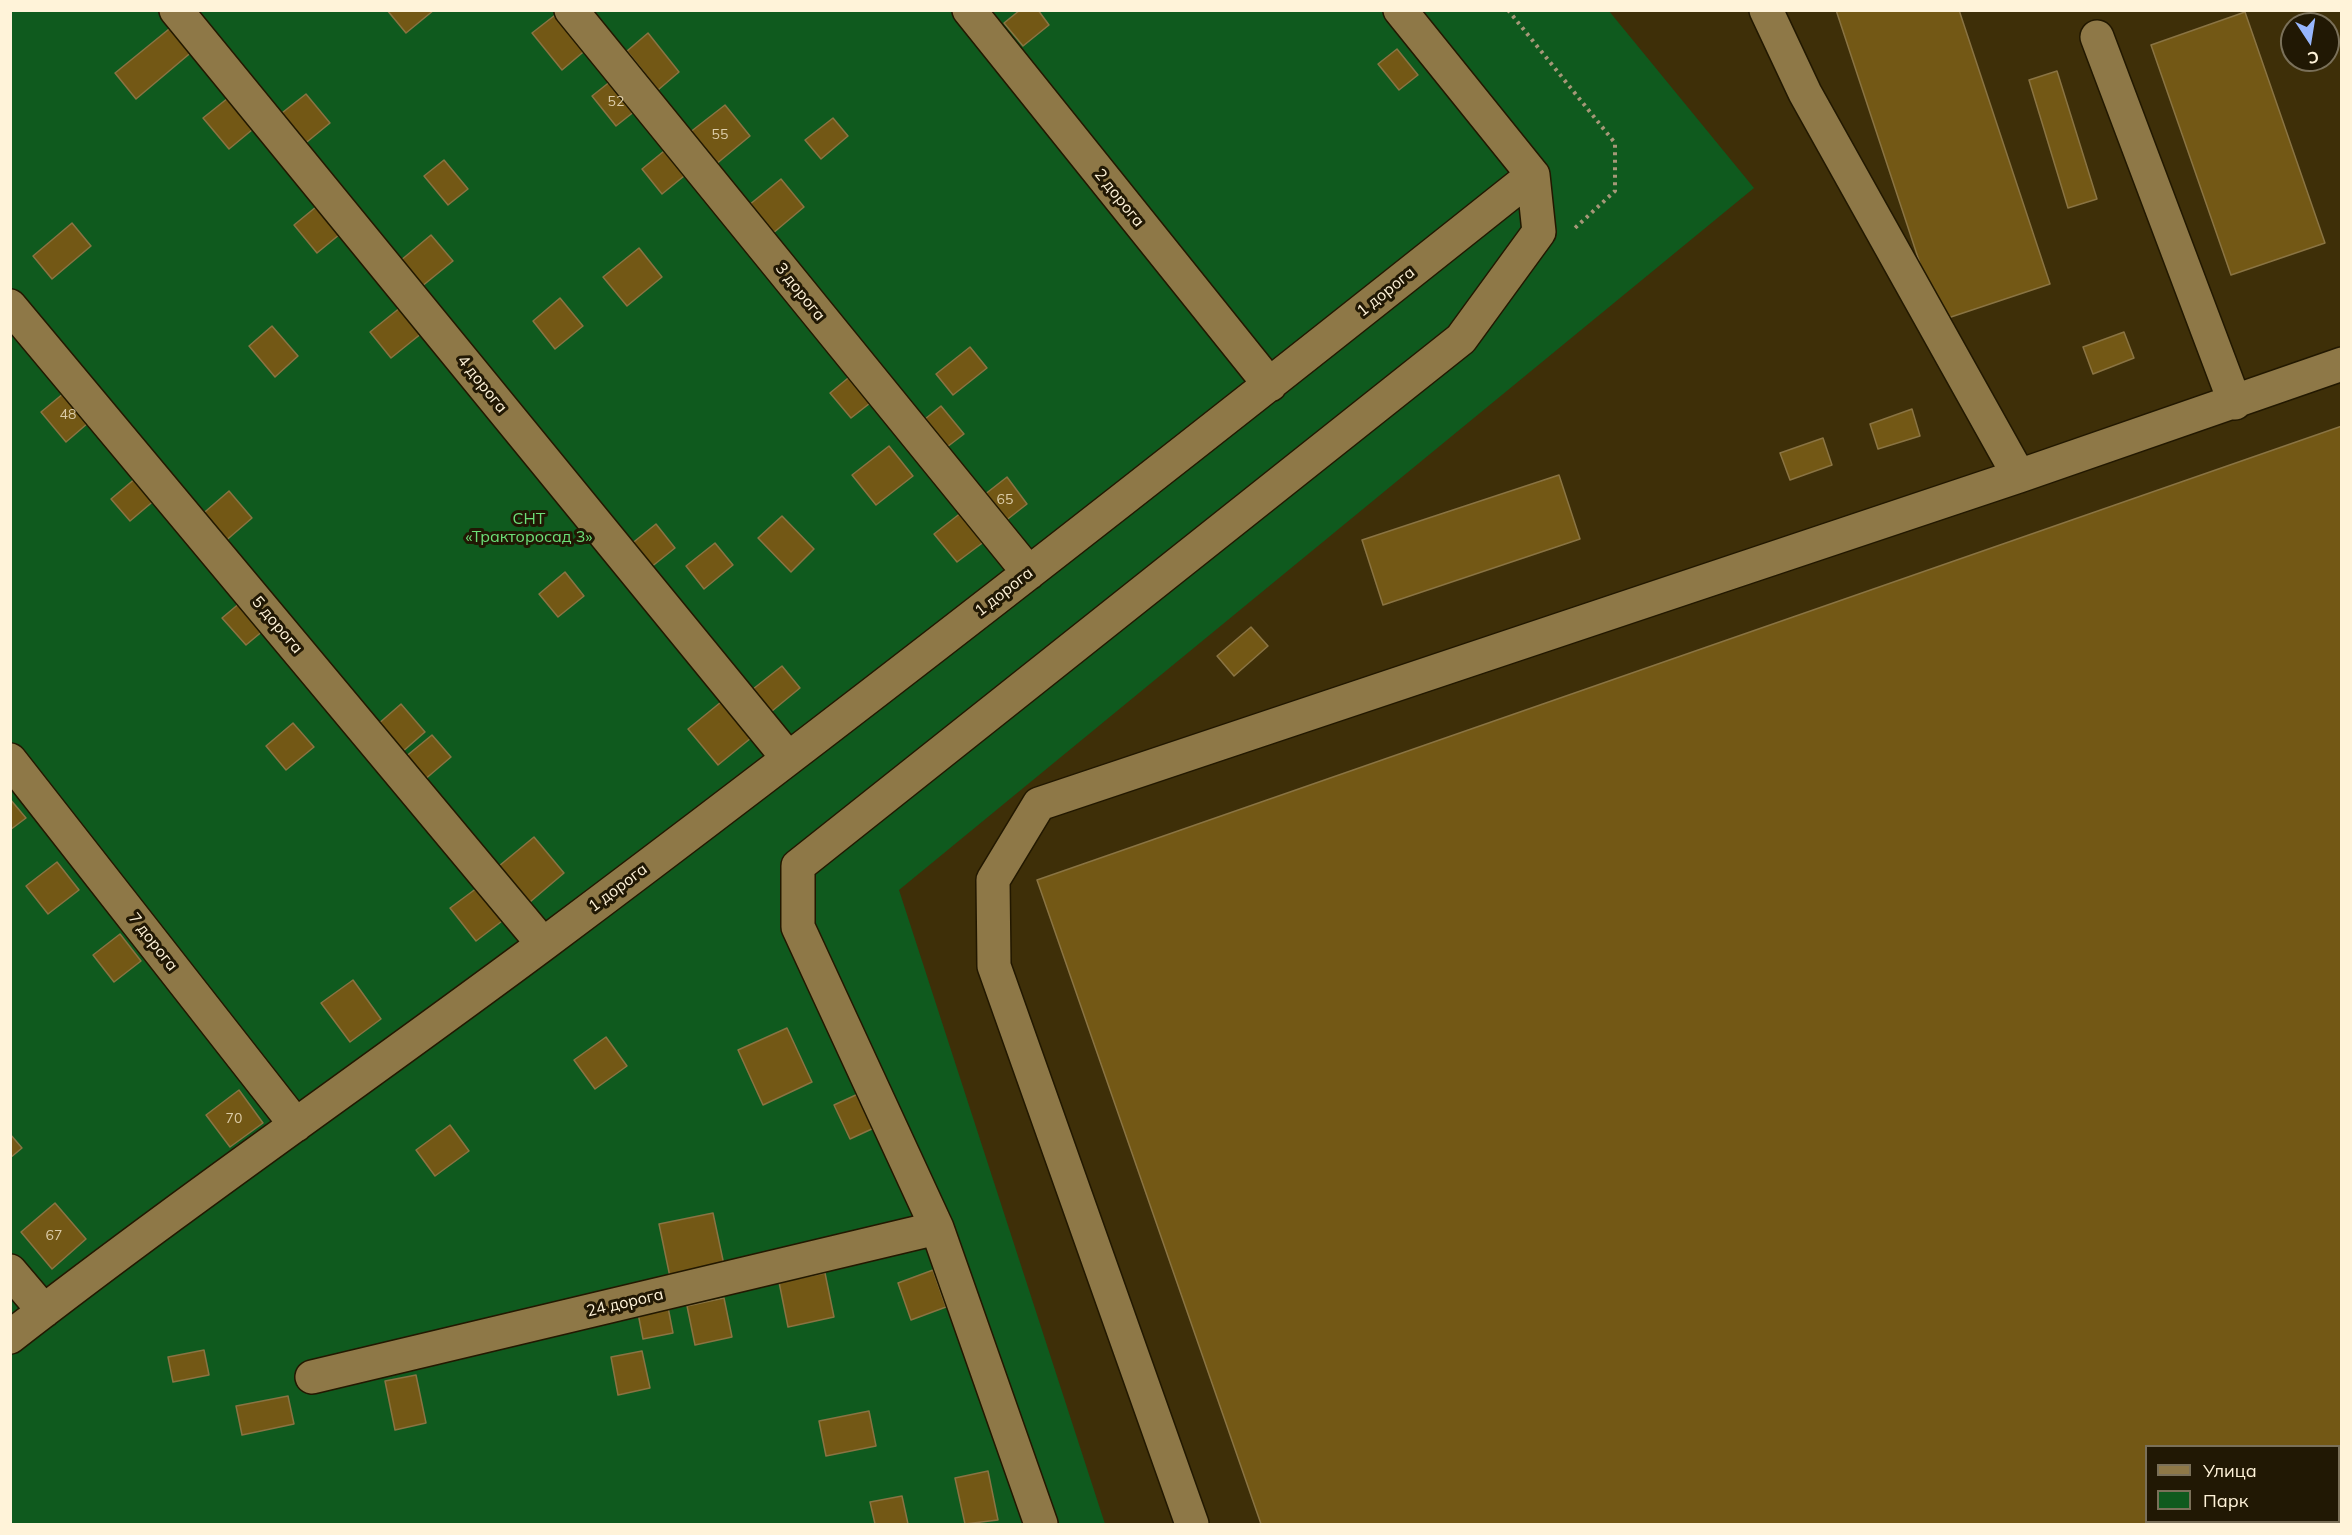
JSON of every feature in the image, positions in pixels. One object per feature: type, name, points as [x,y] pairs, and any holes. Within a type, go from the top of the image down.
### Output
[{"type":"street","name":"4 дорога","points":[[176,10],[788,759]]},
{"type":"street","name":"3 дорога","points":[[571,10],[1029,573]]},
{"type":"street","name":"2 дорога","points":[[969,10],[1270,385]]},
{"type":"street","points":[[1041,1524],[938,1228],[798,927],[798,866],[1461,339],[1539,232],[1533,175],[1400,10]]},
{"type":"street","points":[[1766,10],[1805,93],[2019,476]]},
{"type":"street","points":[[2097,37],[2235,403]]},
{"type":"street","name":"1 дорога","points":[[10,1337],[543,944],[788,759],[1270,385],[1533,175]]},
{"type":"street","name":"5 дорога","points":[[10,306],[543,944]]},
{"type":"street","points":[[1192,1524],[994,966],[993,880],[1039,804],[2019,476],[2342,364]]},
{"type":"street","name":"7 дорога","points":[[10,760],[296,1125]]},
{"type":"street","name":"24 дорога","points":[[312,1377],[938,1228]]},
{"type":"street","points":[[10,1271],[44,1311]]},
{"type":"green space","name":"СНТ «Тракторосад 3»","points":[[10,11],[1609,11],[1754,188],[899,890],[1105,1524],[11,1524]]},
{"type":"building","points":[[387,10],[434,10],[406,33]]},
{"type":"building","points":[[1020,10],[1038,10],[1049,25],[1023,46],[1004,23]]},
{"type":"building","points":[[1836,10],[1959,10],[2050,284],[1939,321]]},
{"type":"building","points":[[559,12],[588,48],[562,70],[532,33]]},
{"type":"building","points":[[2245,12],[2325,243],[2231,275],[2151,45]]},
{"type":"building","points":[[174,25],[194,50],[136,99],[115,73]]},
{"type":"building","points":[[648,33],[679,72],[658,90],[627,51]]},
{"type":"building","points":[[1397,49],[1418,75],[1399,90],[1378,64]]},
{"type":"building","points":[[2057,71],[2097,199],[2068,208],[2029,80]]},
{"type":"building","points":[[616,77],[640,107],[616,126],[592,96]]},
{"type":"building","points":[[233,94],[258,125],[229,149],[203,118]]},
{"type":"building","points":[[306,94],[330,123],[302,146],[278,116]]},
{"type":"building","points":[[725,105],[750,136],[715,165],[689,133]]},
{"type":"building","points":[[833,118],[848,136],[821,159],[805,140]]},
{"type":"building","points":[[669,147],[689,172],[662,194],[642,169]]},
{"type":"building","points":[[444,160],[468,189],[448,205],[424,176]]},
{"type":"building","points":[[781,179],[804,207],[772,234],[749,205]]},
{"type":"building","points":[[322,202],[345,230],[317,253],[294,225]]},
{"type":"building","points":[[72,223],[91,246],[52,279],[33,256]]},
{"type":"building","points":[[431,235],[453,261],[421,287],[400,261]]},
{"type":"building","points":[[639,248],[662,277],[627,306],[603,277]]},
{"type":"building","points":[[560,298],[583,326],[555,349],[533,321]]},
{"type":"building","points":[[401,307],[422,333],[391,358],[370,332]]},
{"type":"building","points":[[272,326],[298,356],[275,377],[249,346]]},
{"type":"building","points":[[2124,332],[2134,358],[2093,374],[2083,347]]},
{"type":"building","points":[[970,347],[987,368],[953,395],[936,374]]},
{"type":"building","points":[[853,374],[874,400],[851,418],[830,393]]},
{"type":"building","points":[[70,388],[95,417],[66,442],[41,412]]},
{"type":"building","points":[[941,406],[964,434],[947,447],[925,419]]},
{"type":"building","points":[[1912,409],[1920,436],[1878,449],[1870,424]]},
{"type":"building","points":[[2342,426],[2342,1524],[1261,1524],[1037,880]]},
{"type":"building","points":[[1823,438],[1832,465],[1790,480],[1780,453]]},
{"type":"building","points":[[889,446],[913,476],[876,505],[852,475]]},
{"type":"building","points":[[1559,475],[1580,539],[1383,605],[1362,540]]},
{"type":"building","points":[[137,477],[156,499],[130,521],[111,499]]},
{"type":"building","points":[[1007,477],[1027,504],[1004,522],[984,495]]},
{"type":"building","points":[[229,491],[252,518],[222,544],[199,517]]},
{"type":"building","points":[[962,512],[985,541],[957,562],[934,534]]},
{"type":"building","points":[[782,516],[814,549],[791,572],[758,538]]},
{"type":"building","points":[[656,524],[675,548],[645,572],[625,549]]},
{"type":"building","points":[[715,543],[733,565],[704,589],[686,566]]},
{"type":"building","points":[[565,572],[584,596],[558,617],[539,594]]},
{"type":"building","points":[[241,602],[264,630],[246,645],[222,618]]},
{"type":"building","points":[[1251,627],[1268,646],[1234,676],[1217,656]]},
{"type":"building","points":[[782,666],[800,688],[766,716],[748,693]]},
{"type":"building","points":[[721,702],[751,738],[718,765],[688,729]]},
{"type":"building","points":[[401,704],[425,732],[401,753],[377,725]]},
{"type":"building","points":[[293,723],[314,747],[286,770],[266,746]]},
{"type":"building","points":[[432,735],[451,757],[423,781],[404,758]]},
{"type":"building","points":[[10,799],[26,818],[10,830]]},
{"type":"building","points":[[534,837],[564,873],[530,902],[499,866]]},
{"type":"building","points":[[57,862],[79,890],[48,914],[26,886]]},
{"type":"building","points":[[485,882],[510,915],[476,941],[450,908]]},
{"type":"building","points":[[120,934],[141,961],[114,982],[93,955]]},
{"type":"building","points":[[353,980],[381,1019],[350,1042],[321,1003]]},
{"type":"building","points":[[787,1028],[812,1082],[763,1105],[738,1050]]},
{"type":"building","points":[[606,1037],[627,1066],[595,1089],[574,1060]]},
{"type":"building","points":[[239,1090],[263,1123],[230,1147],[206,1115]]},
{"type":"building","points":[[858,1094],[874,1128],[850,1139],[834,1105]]},
{"type":"building","points":[[450,1125],[469,1151],[435,1176],[416,1150]]},
{"type":"building","points":[[10,1134],[22,1148],[10,1158]]},
{"type":"building","points":[[55,1203],[86,1239],[52,1269],[21,1232]]},
{"type":"building","points":[[713,1213],[724,1265],[670,1277],[659,1224]]},
{"type":"building","points":[[933,1270],[946,1307],[911,1320],[898,1283]]},
{"type":"building","points":[[825,1273],[834,1317],[788,1327],[779,1282]]},
{"type":"building","points":[[724,1298],[732,1337],[695,1345],[687,1306]]},
{"type":"building","points":[[667,1302],[673,1333],[643,1339],[637,1308]]},
{"type":"building","points":[[204,1350],[209,1375],[173,1382],[168,1357]]},
{"type":"building","points":[[642,1351],[650,1388],[618,1395],[611,1357]]},
{"type":"building","points":[[416,1375],[426,1423],[395,1430],[385,1381]]},
{"type":"building","points":[[288,1396],[294,1424],[242,1435],[236,1406]]},
{"type":"building","points":[[869,1411],[876,1446],[826,1456],[819,1421]]},
{"type":"building","points":[[988,1471],[998,1520],[965,1524],[955,1478]]},
{"type":"building","points":[[902,1496],[908,1524],[875,1524],[870,1502]]}]
